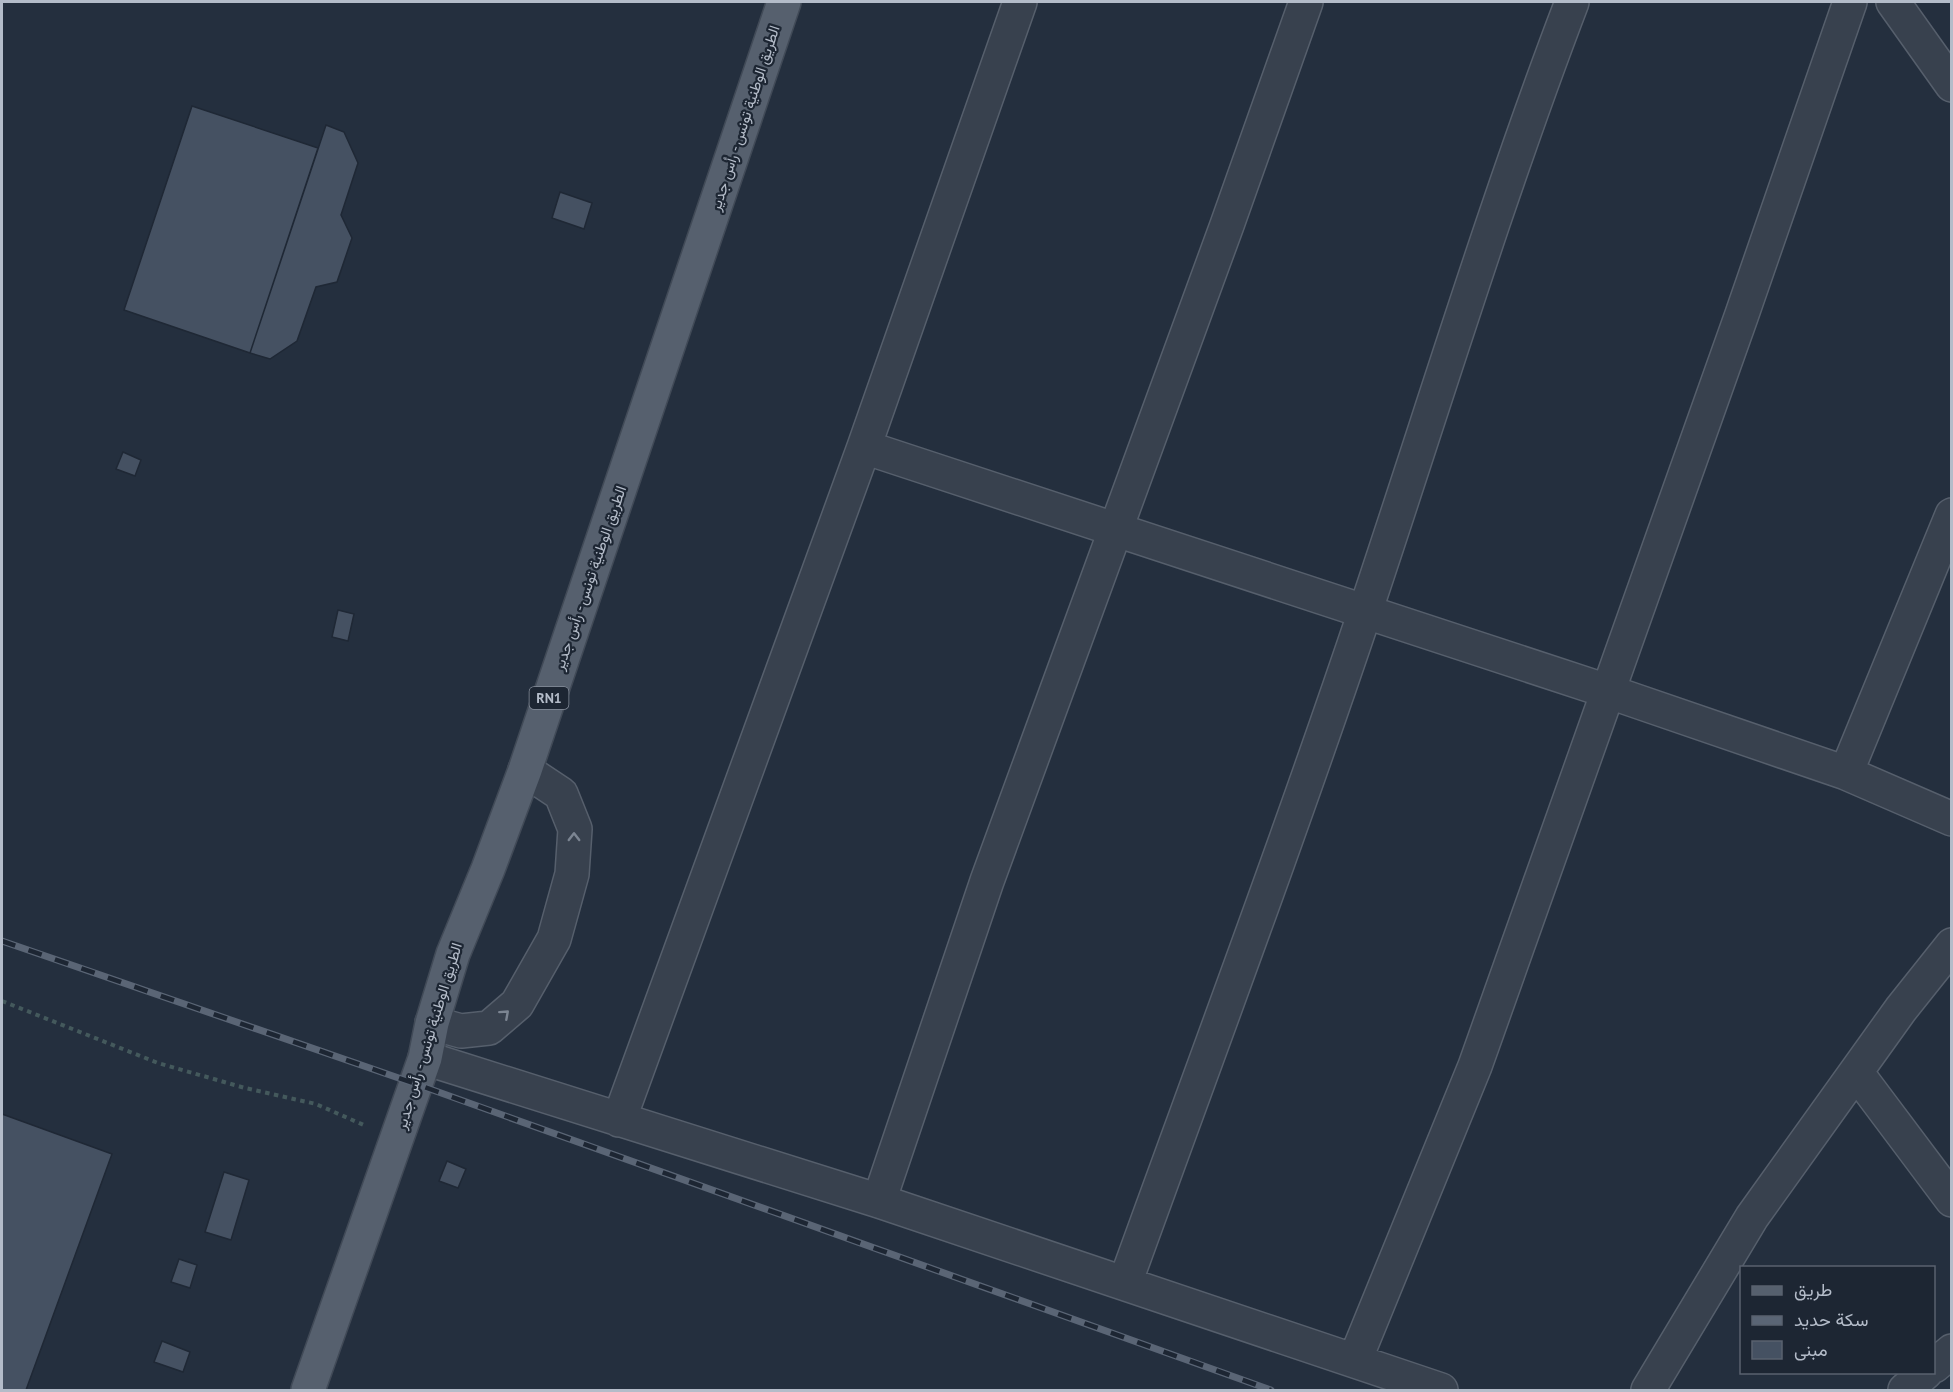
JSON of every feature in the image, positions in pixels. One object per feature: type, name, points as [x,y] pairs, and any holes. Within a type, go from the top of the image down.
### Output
[{"type":"main road","name":"الطريق الوطنية تونس - رأس جدير","points":[[308,1390],[425,1058],[432,1023],[453,954],[525,770],[784,2]]},
{"type":"street","points":[[619,1120],[864,447],[1020,2]]},
{"type":"street","points":[[879,1201],[987,881],[1227,225],[1306,2]]},
{"type":"street","points":[[1125,1283],[1241,963],[1364,612],[1536,95],[1572,2]]},
{"type":"street","points":[[1355,1360],[1475,1066],[1741,317],[1850,2]]},
{"type":"street","points":[[1893,2],[1952,85]]},
{"type":"street","points":[[864,447],[1846,773],[1952,819]]},
{"type":"street","points":[[1846,773],[1952,515]]},
{"type":"street","points":[[432,1023],[460,1031],[489,1028],[517,1004],[554,939],[572,874],[575,829],[561,794],[525,770]]},
{"type":"street","points":[[1648,1390],[1752,1217],[1901,1009],[1952,945]]},
{"type":"street","points":[[425,1058],[879,1201],[1441,1390]]},
{"type":"street","points":[[1856,1072],[1952,1200]]},
{"type":"street","points":[[1935,1365],[1952,1351]]},
{"type":"street","points":[[1905,1390],[1924,1374]]},
{"type":"path","points":[[2,1001],[158,1063],[245,1088],[316,1104],[396,1139]]},
{"type":"building","points":[[192,106],[318,148],[250,353],[124,310]]},
{"type":"building","points":[[326,125],[344,132],[358,163],[341,215],[352,238],[337,282],[316,287],[297,341],[270,359],[250,353]]},
{"type":"building","points":[[560,192],[592,203],[584,229],[552,218]]},
{"type":"building","points":[[123,452],[141,460],[135,476],[116,469]]},
{"type":"building","points":[[338,610],[354,614],[348,641],[332,637]]},
{"type":"building","points":[[2,1114],[112,1154],[26,1390],[2,1390]]},
{"type":"building","points":[[447,1161],[466,1169],[458,1188],[439,1181]]},
{"type":"building","points":[[224,1172],[249,1180],[231,1240],[205,1232]]},
{"type":"building","points":[[179,1259],[197,1265],[190,1288],[171,1282]]},
{"type":"building","points":[[162,1341],[190,1352],[183,1372],[154,1362]]},
{"type":"railway","points":[[2,941],[416,1084],[1271,1390]]}]
